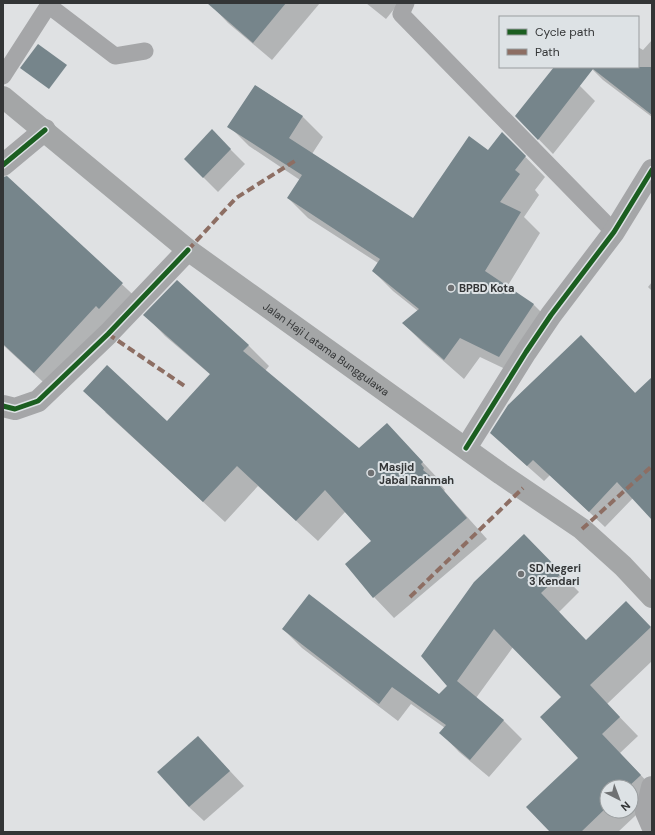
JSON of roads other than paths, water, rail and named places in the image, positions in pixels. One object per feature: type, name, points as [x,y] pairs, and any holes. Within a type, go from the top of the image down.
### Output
[{"type":"main road","name":"Jalan Haji Latama Bunggulawa","points":[[3,97],[45,130],[188,250],[582,529],[623,566],[652,597]]},
{"type":"street","points":[[3,165],[45,130]]},
{"type":"street","points":[[466,448],[526,352],[614,232],[652,170]]},
{"type":"street","points":[[3,406],[16,409],[38,401],[108,334],[188,250]]},
{"type":"street","points":[[652,787],[646,812],[652,826]]},
{"type":"lane","points":[[406,3],[401,14],[614,232]]},
{"type":"lane","points":[[3,76],[49,4],[114,56],[145,51]]},
{"type":"place","name":"BPBD Kota","points":[[451,288]]},
{"type":"place","name":"Masjid Jabal Rahmah","points":[[371,473]]},
{"type":"place","name":"SD Negeri 3 Kendari","points":[[521,574]]}]
